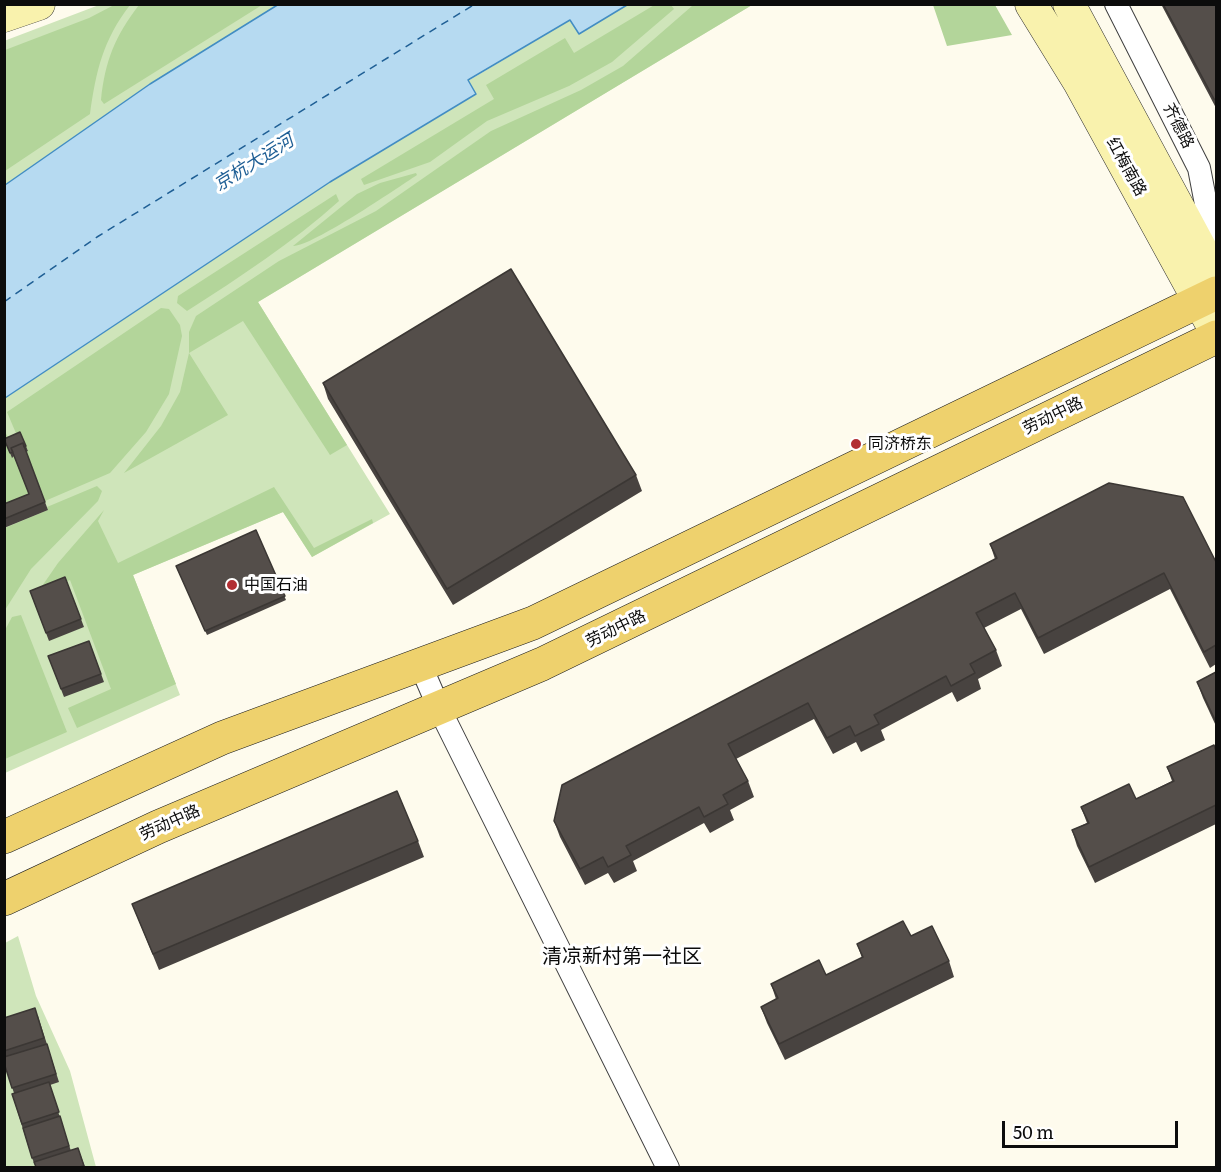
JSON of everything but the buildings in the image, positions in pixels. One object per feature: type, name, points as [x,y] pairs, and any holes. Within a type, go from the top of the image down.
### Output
[{"type":"main road","points":[[4,837],[222,738],[533,623],[1211,290]]},
{"type":"main road","name":"劳动中路","points":[[4,899],[158,827],[542,664],[1216,337]]},
{"type":"street","points":[[4,16],[39,4]]},
{"type":"street","name":"红梅南路","points":[[1031,4],[1211,290]]},
{"type":"street","name":"红梅南路","points":[[1069,4],[1211,290],[1216,332]]},
{"type":"street","name":"齐德路","points":[[1116,4],[1199,168],[1216,256]]},
{"type":"street","points":[[420,664],[439,708],[668,1167]]},
{"type":"green space","points":[[116,4],[130,5],[113,31],[102,56],[90,114],[5,171],[5,50],[89,18]]},
{"type":"green space","points":[[656,4],[671,5],[674,9],[612,62],[569,86],[487,121],[430,162],[364,185],[361,179],[494,99],[486,85],[565,38],[574,53]]},
{"type":"green space","points":[[99,5],[279,5],[150,84],[5,185],[4,41]]},
{"type":"green space","points":[[139,5],[262,5],[104,104],[101,100],[108,61],[117,38]]},
{"type":"green space","points":[[627,5],[752,5],[258,302],[390,514],[312,557],[283,512],[133,575],[180,695],[5,773],[5,398],[330,182],[475,95],[468,81],[570,20],[579,34]]},
{"type":"green space","points":[[752,5],[258,302],[347,445],[330,455],[243,321],[189,353],[189,332],[196,316],[279,261],[376,211],[491,131],[581,90],[623,66],[692,6]]},
{"type":"green space","points":[[933,5],[995,5],[1012,35],[947,46]]},
{"type":"green space","points":[[416,173],[417,175],[335,228],[303,244],[293,246],[357,194],[380,183]]},
{"type":"green space","points":[[336,194],[339,201],[303,231],[246,272],[187,311],[177,303],[178,296]]},
{"type":"green space","points":[[161,308],[169,309],[180,325],[182,336],[169,394],[146,432],[110,473],[45,501],[26,452],[28,450],[18,438],[7,412]]},
{"type":"green space","points":[[189,353],[228,415],[124,473],[161,426],[180,392]]},
{"type":"green space","points":[[4,429],[10,442],[6,444],[12,457],[14,456],[33,502],[4,514]]},
{"type":"green space","points":[[97,486],[102,491],[98,501],[31,569],[5,610],[5,528]]},
{"type":"green space","points":[[274,487],[314,548],[372,519],[373,523],[312,557],[283,512],[133,575],[176,684],[77,728],[68,708],[111,689],[70,580],[38,592],[58,563],[104,510],[98,521],[118,563]]},
{"type":"green space","points":[[21,615],[67,732],[5,759],[5,630],[12,617]]},
{"type":"green space","points":[[18,936],[36,996],[70,1071],[96,1167],[5,1168],[5,943]]},
{"type":"water","name":"京杭大运河","points":[[279,4],[627,5],[579,34],[570,20],[468,80],[476,94],[330,182],[5,398],[5,185],[150,84]]},
{"type":"ferry route","points":[[4,302],[97,237],[475,4]]},
{"type":"place","name":"同济桥东","points":[[856,444]]},
{"type":"place","name":"中国石油","points":[[232,585]]},
{"type":"district","name":"清凉新村第一社区","points":[[622,957]]}]
